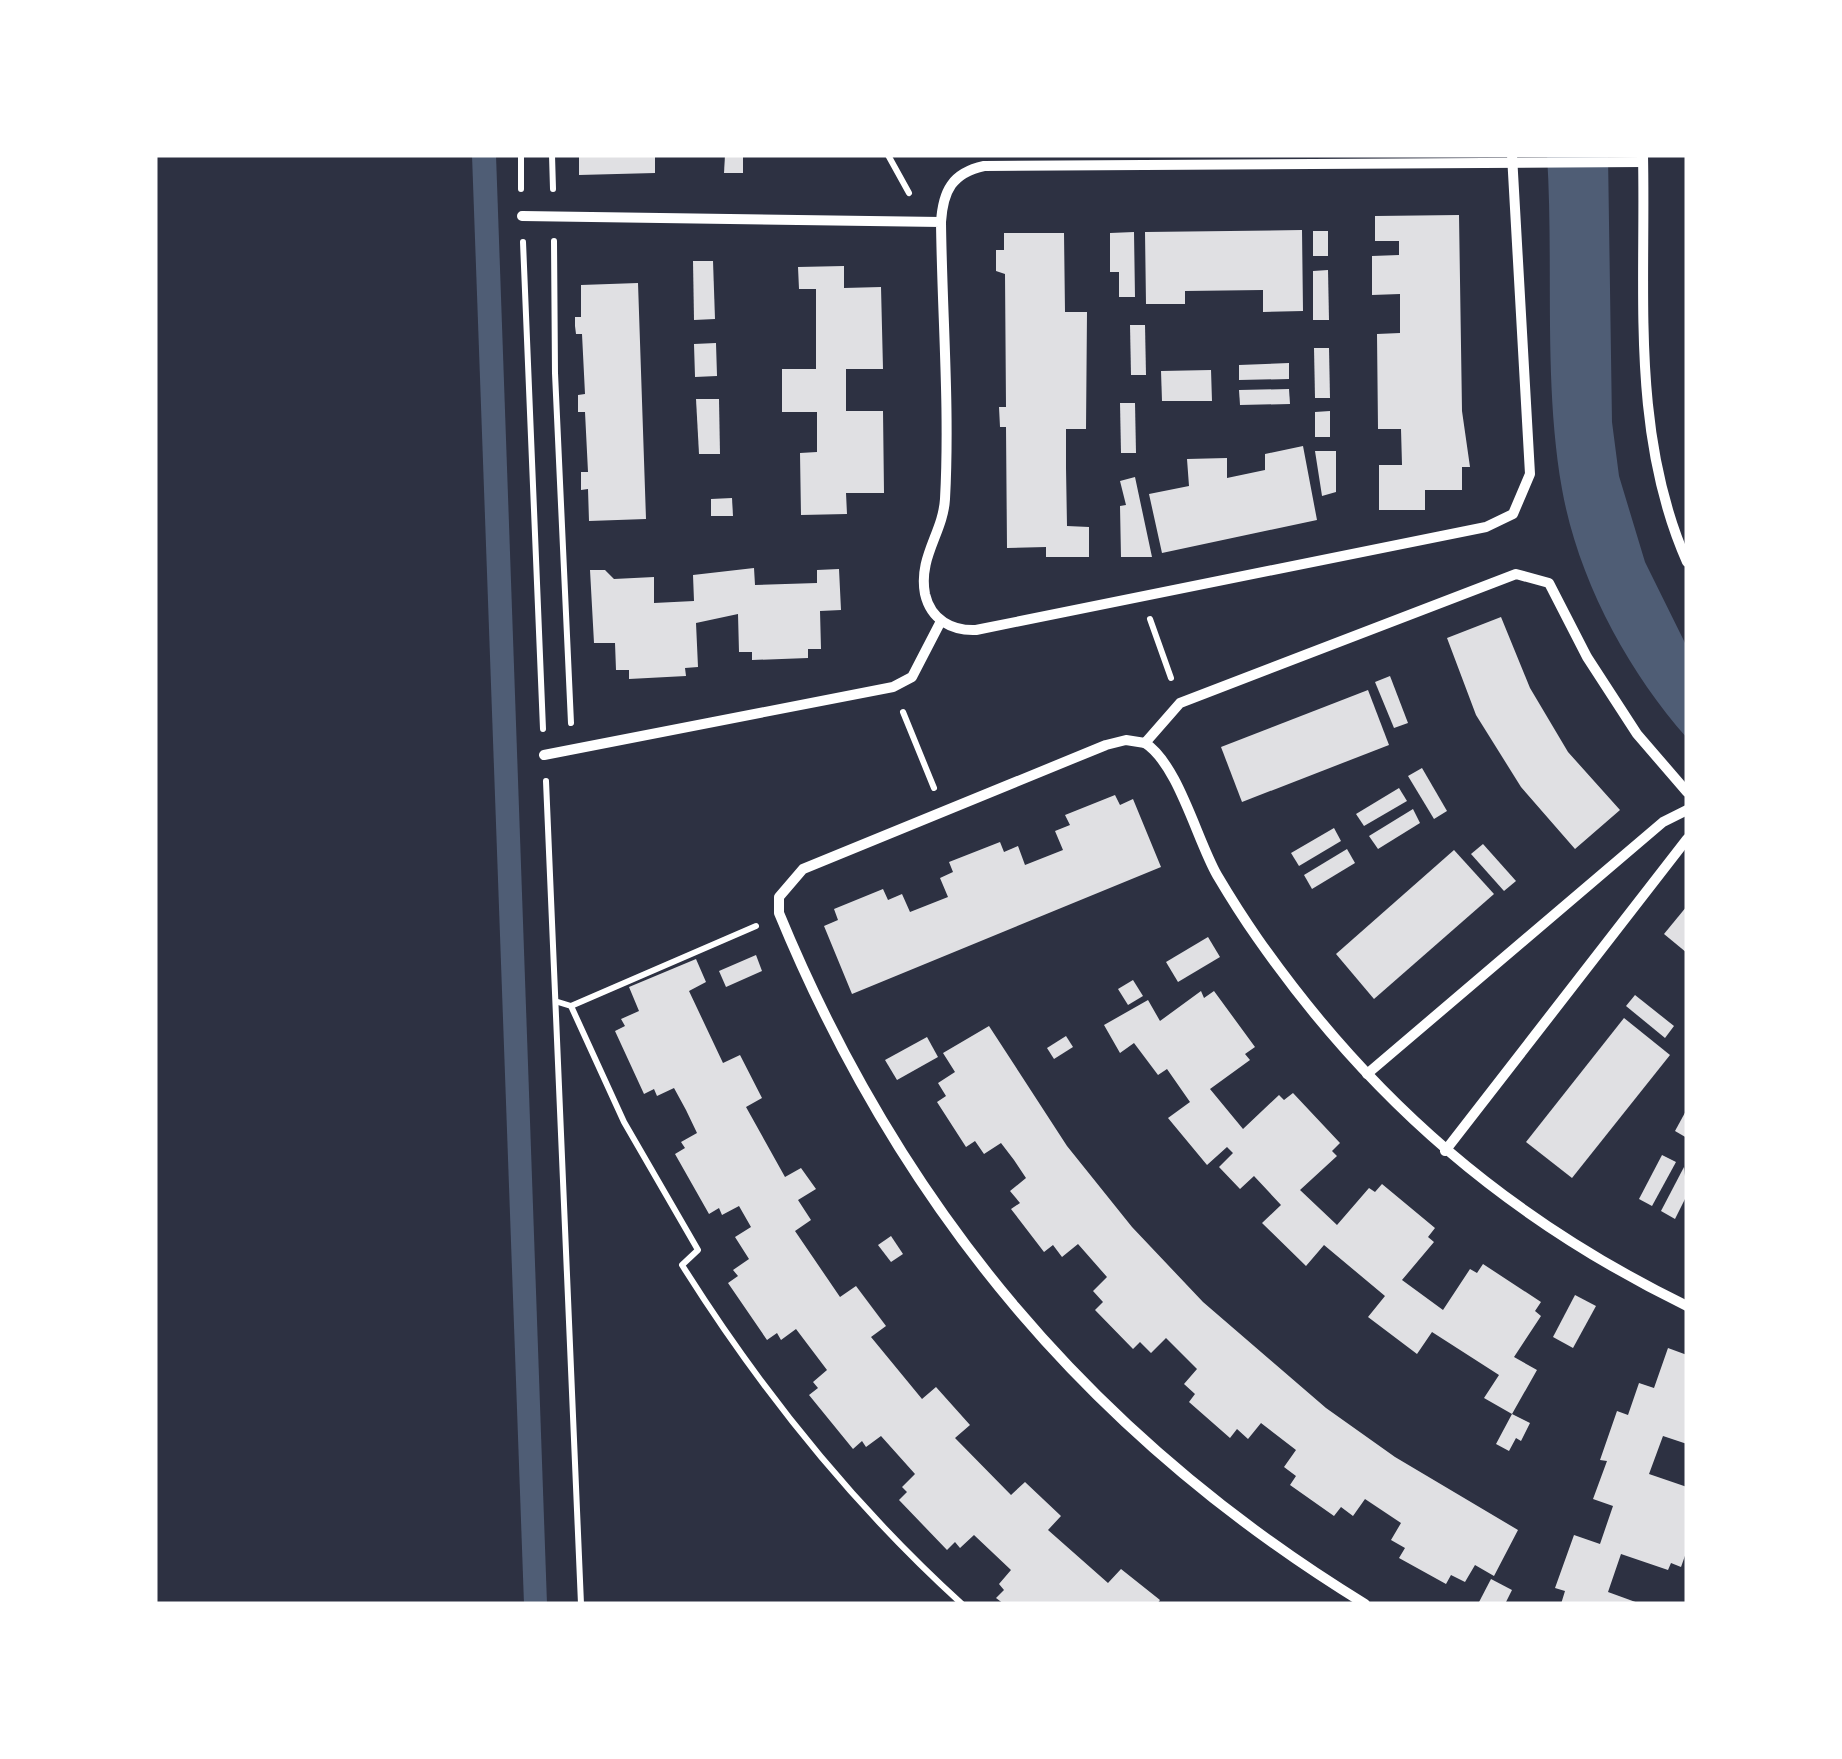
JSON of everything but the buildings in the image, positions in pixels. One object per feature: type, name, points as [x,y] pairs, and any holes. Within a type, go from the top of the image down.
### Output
[{"type":"street","points":[[1512,158],[1530,474],[1513,514],[1486,526],[976,630],[957,630],[941,621],[924,591],[925,552],[945,497],[943,197],[954,179],[984,166],[1512,158],[1540,163],[1617,164],[1643,159],[1647,425],[1665,512],[1687,562]]},
{"type":"street","points":[[522,216],[941,222]]},
{"type":"street","points":[[1145,744],[1180,703],[1502,576],[1532,576],[1549,583],[1560,598],[1588,658],[1637,734],[1687,792]]},
{"type":"street","points":[[544,755],[894,687],[912,677],[941,621]]},
{"type":"street","points":[[1365,1604],[1222,1509],[1142,1440],[1068,1367],[998,1287],[926,1194],[819,1011],[779,913],[779,897],[802,869],[1106,745],[1126,740],[1145,744],[1164,760],[1218,876],[1258,938],[1320,1022],[1367,1074],[1445,1151],[1549,1230],[1614,1270],[1687,1306]]},
{"type":"street","points":[[1367,1074],[1663,822],[1687,810]]},
{"type":"street","points":[[1445,1151],[1687,839]]},
{"type":"path","points":[[521,155],[581,1604]]},
{"type":"path","points":[[552,155],[555,373],[572,752]]},
{"type":"path","points":[[888,155],[909,191],[910,221]]},
{"type":"path","points":[[1142,595],[1180,703]]},
{"type":"path","points":[[894,687],[943,811]]},
{"type":"path","points":[[558,1002],[571,1006],[779,913]]},
{"type":"path","points":[[571,1006],[624,1122],[698,1250],[682,1265],[732,1345],[842,1480],[962,1604]]},
{"type":"water","points":[[472,155],[496,155],[547,1604],[524,1604]]},
{"type":"water","points":[[1547,155],[1608,155],[1612,422],[1619,476],[1645,562],[1687,647],[1687,738],[1644,683],[1608,622],[1570,523],[1556,448],[1553,406]]}]
